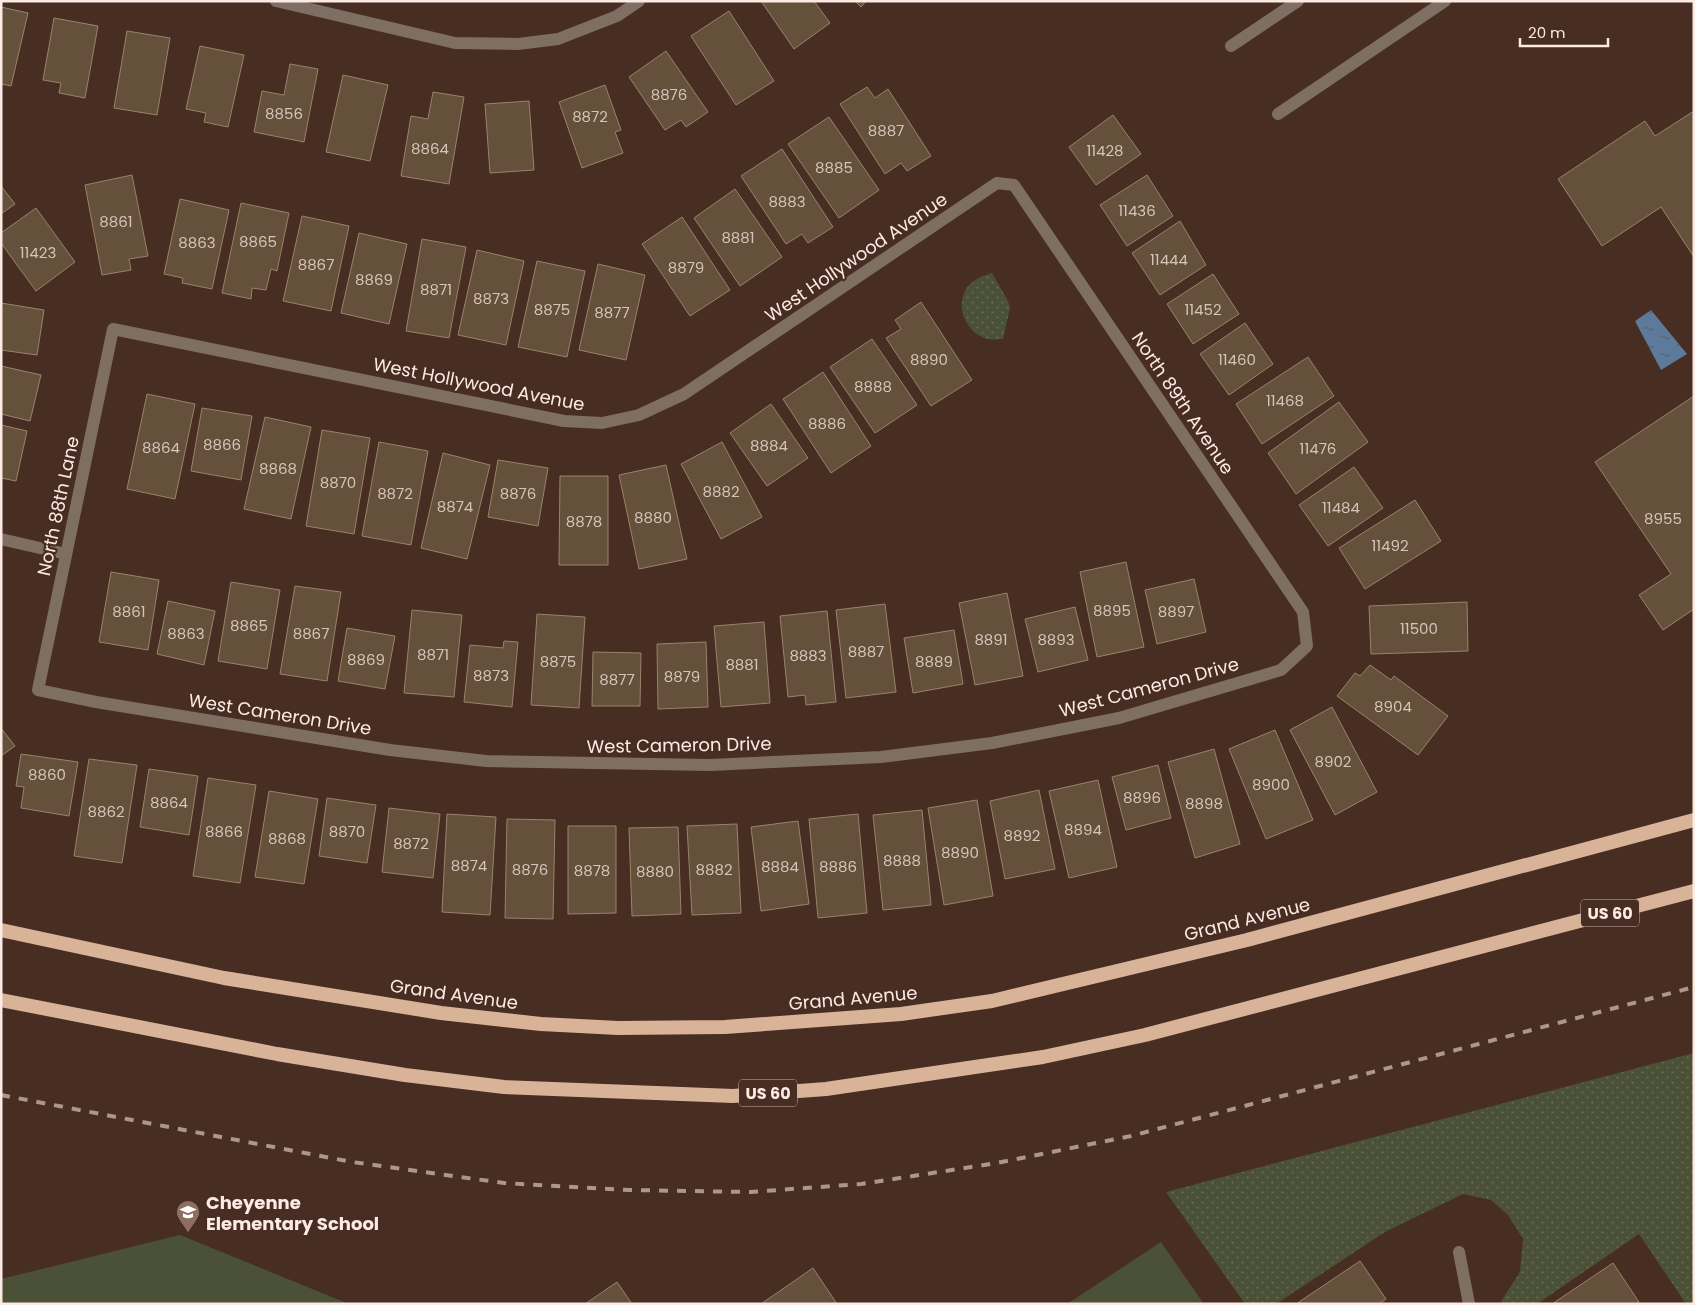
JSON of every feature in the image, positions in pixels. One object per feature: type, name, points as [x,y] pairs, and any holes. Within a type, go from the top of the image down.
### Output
[{"type":"highway","name":"Grand Avenue","points":[[1,930],[224,978],[441,1013],[541,1024],[618,1028],[725,1026],[901,1014],[992,1001],[1247,940],[1694,820]]},
{"type":"highway","name":"US 60","points":[[1,1000],[278,1054],[406,1075],[504,1087],[733,1096],[826,1089],[1043,1057],[1145,1035],[1694,891]]},
{"type":"street","points":[[276,1],[455,43],[518,44],[558,39],[617,16],[639,1]]},
{"type":"street","points":[[1231,46],[1298,1]]},
{"type":"street","points":[[1278,114],[1445,1]]},
{"type":"street","name":"West Hollywood Avenue","points":[[113,329],[564,422],[602,423],[639,415],[684,394],[997,184],[1014,185]]},
{"type":"street","name":"North 89th Avenue","points":[[1014,185],[1303,612],[1307,646]]},
{"type":"street","name":"North 88th Lane","points":[[38,690],[113,329]]},
{"type":"street","points":[[1,539],[66,554]]},
{"type":"street","name":"West Cameron Drive","points":[[38,690],[96,702],[390,750],[486,761],[594,765],[710,765],[881,757],[1002,741],[1119,718],[1281,670],[1307,646]]},
{"type":"street","points":[[1459,1252],[1469,1304]]},
{"type":"green space","points":[[992,273],[1010,308],[1003,339],[990,339],[979,335],[966,322],[963,313],[963,296],[967,288],[978,278]]},
{"type":"green space","points":[[1694,1053],[1694,1304],[1686,1304],[1639,1234],[1537,1304],[1503,1304],[1502,1300],[1520,1272],[1523,1239],[1508,1215],[1491,1200],[1463,1194],[1385,1232],[1276,1304],[1245,1304],[1166,1192]]},
{"type":"green space","points":[[180,1235],[349,1304],[1,1304],[1,1279]]},
{"type":"green space","points":[[1161,1242],[1204,1304],[1067,1304]]},
{"type":"water","points":[[1651,310],[1687,354],[1661,370],[1635,321]]},
{"type":"building","points":[[761,1],[814,1],[830,23],[794,49]]},
{"type":"building","points":[[855,1],[866,1],[861,7]]},
{"type":"building","points":[[1,7],[28,13],[11,86],[1,84]]},
{"type":"building","points":[[729,11],[774,81],[736,105],[691,36]]},
{"type":"building","points":[[54,18],[98,26],[85,98],[59,93],[61,83],[43,80]]},
{"type":"building","points":[[127,31],[170,38],[157,115],[114,108]]},
{"type":"building","points":[[200,46],[244,55],[228,127],[204,122],[206,113],[186,109]]},
{"type":"building","points":[[666,51],[708,112],[686,127],[681,120],[665,130],[629,77]]},
{"type":"building","points":[[290,64],[318,69],[304,142],[254,132],[262,91],[284,95]]},
{"type":"building","points":[[343,75],[388,85],[370,161],[326,152]]},
{"type":"building","points":[[605,85],[621,130],[615,132],[623,153],[582,168],[559,102]]},
{"type":"building","points":[[867,87],[875,98],[888,89],[931,156],[907,171],[901,163],[885,174],[840,104]]},
{"type":"building","points":[[433,92],[464,97],[449,184],[401,176],[411,116],[428,119]]},
{"type":"building","points":[[529,101],[534,170],[490,173],[485,104]]},
{"type":"building","points":[[1694,111],[1694,257],[1661,207],[1602,246],[1558,179],[1645,121],[1655,136]]},
{"type":"building","points":[[1113,115],[1141,154],[1096,185],[1069,147]]},
{"type":"building","points":[[829,117],[879,190],[839,218],[788,144]]},
{"type":"building","points":[[782,149],[833,227],[808,243],[802,234],[786,244],[741,176]]},
{"type":"building","points":[[132,175],[148,256],[129,259],[131,270],[102,275],[85,185]]},
{"type":"building","points":[[1147,175],[1173,216],[1127,246],[1100,205]]},
{"type":"building","points":[[1,186],[15,204],[1,214]]},
{"type":"building","points":[[735,189],[782,257],[740,286],[694,218]]},
{"type":"building","points":[[180,199],[229,210],[212,289],[182,283],[183,278],[164,274]]},
{"type":"building","points":[[241,203],[289,213],[277,271],[271,269],[266,290],[252,288],[251,299],[222,293]]},
{"type":"building","points":[[36,208],[75,262],[36,291],[1,243],[1,233]]},
{"type":"building","points":[[302,216],[349,226],[331,311],[283,301]]},
{"type":"building","points":[[682,217],[730,290],[690,316],[642,244]]},
{"type":"building","points":[[1180,221],[1206,265],[1160,295],[1132,253]]},
{"type":"building","points":[[359,233],[407,244],[389,324],[341,313]]},
{"type":"building","points":[[422,239],[466,247],[449,338],[406,331]]},
{"type":"building","points":[[477,250],[524,261],[506,345],[458,335]]},
{"type":"building","points":[[537,261],[585,271],[567,357],[518,347]]},
{"type":"building","points":[[598,264],[645,275],[626,360],[579,350]]},
{"type":"building","points":[[1213,274],[1239,314],[1193,344],[1167,304]]},
{"type":"building","points":[[921,302],[972,380],[931,406],[886,338],[901,329],[895,320]]},
{"type":"building","points":[[1,303],[44,310],[37,355],[1,350]]},
{"type":"building","points":[[1245,323],[1273,364],[1229,395],[1200,354]]},
{"type":"building","points":[[872,339],[917,405],[875,433],[830,367]]},
{"type":"building","points":[[1308,357],[1334,396],[1262,444],[1236,404]]},
{"type":"building","points":[[1,366],[41,375],[30,421],[1,414]]},
{"type":"building","points":[[823,372],[871,446],[831,473],[783,399]]},
{"type":"building","points":[[147,394],[195,404],[175,499],[127,489]]},
{"type":"building","points":[[1694,396],[1694,609],[1663,630],[1639,595],[1671,574],[1595,462]]},
{"type":"building","points":[[1339,402],[1368,442],[1296,494],[1268,453]]},
{"type":"building","points":[[771,404],[808,458],[767,486],[730,433]]},
{"type":"building","points":[[202,408],[252,416],[241,480],[191,471]]},
{"type":"building","points":[[265,417],[311,427],[291,519],[244,509]]},
{"type":"building","points":[[1,425],[27,431],[16,481],[1,478]]},
{"type":"building","points":[[322,430],[370,438],[354,534],[306,526]]},
{"type":"building","points":[[379,442],[428,451],[411,545],[362,536]]},
{"type":"building","points":[[722,442],[762,517],[721,539],[681,464]]},
{"type":"building","points":[[443,453],[490,465],[467,559],[421,548]]},
{"type":"building","points":[[498,460],[548,468],[538,526],[488,517]]},
{"type":"building","points":[[666,465],[687,559],[639,569],[619,475]]},
{"type":"building","points":[[1354,467],[1383,508],[1328,546],[1299,505]]},
{"type":"building","points":[[560,476],[608,476],[608,565],[559,565]]},
{"type":"building","points":[[1415,500],[1441,541],[1365,589],[1339,548]]},
{"type":"building","points":[[1126,562],[1144,647],[1097,657],[1080,572]]},
{"type":"building","points":[[111,572],[159,580],[148,650],[99,642]]},
{"type":"building","points":[[1194,579],[1206,632],[1157,644],[1145,590]]},
{"type":"building","points":[[231,582],[280,590],[267,669],[218,661]]},
{"type":"building","points":[[295,586],[341,592],[327,681],[280,674]]},
{"type":"building","points":[[1007,593],[1023,676],[975,685],[959,603]]},
{"type":"building","points":[[168,601],[215,611],[204,665],[157,654]]},
{"type":"building","points":[[1467,602],[1468,651],[1371,654],[1369,606]]},
{"type":"building","points":[[885,604],[896,692],[846,698],[836,610]]},
{"type":"building","points":[[1075,607],[1088,660],[1038,672],[1025,619]]},
{"type":"building","points":[[412,610],[462,615],[454,697],[404,693]]},
{"type":"building","points":[[827,611],[836,702],[806,705],[805,695],[788,697],[780,616]]},
{"type":"building","points":[[537,614],[585,617],[579,708],[531,705]]},
{"type":"building","points":[[764,622],[770,703],[721,707],[714,626]]},
{"type":"building","points":[[347,628],[395,636],[385,689],[338,681]]},
{"type":"building","points":[[954,630],[963,684],[913,693],[904,638]]},
{"type":"building","points":[[504,641],[518,642],[512,707],[464,702],[470,645],[503,648]]},
{"type":"building","points":[[706,642],[708,707],[658,709],[657,644]]},
{"type":"building","points":[[593,652],[641,653],[640,706],[592,706]]},
{"type":"building","points":[[1370,665],[1391,680],[1394,676],[1448,716],[1418,755],[1337,696],[1355,673],[1360,676]]},
{"type":"building","points":[[1332,707],[1377,792],[1335,815],[1290,730]]},
{"type":"building","points":[[1,728],[15,746],[1,756]]},
{"type":"building","points":[[1275,730],[1313,820],[1266,839],[1229,749]]},
{"type":"building","points":[[1214,749],[1240,844],[1195,858],[1168,762]]},
{"type":"building","points":[[21,754],[78,762],[69,816],[21,808],[24,787],[16,786]]},
{"type":"building","points":[[89,759],[137,765],[122,863],[74,856]]},
{"type":"building","points":[[1158,765],[1171,818],[1126,830],[1112,777]]},
{"type":"building","points":[[149,769],[198,776],[189,835],[140,827]]},
{"type":"building","points":[[208,778],[256,785],[240,883],[193,876]]},
{"type":"building","points":[[1098,780],[1117,867],[1069,878],[1049,791]]},
{"type":"building","points":[[1039,790],[1055,869],[1005,879],[990,801]]},
{"type":"building","points":[[269,791],[318,799],[304,884],[255,877]]},
{"type":"building","points":[[327,798],[376,805],[367,863],[319,856]]},
{"type":"building","points":[[977,800],[993,896],[944,905],[928,808]]},
{"type":"building","points":[[389,808],[440,814],[433,878],[382,872]]},
{"type":"building","points":[[922,810],[931,905],[883,910],[873,815]]},
{"type":"building","points":[[447,814],[496,817],[490,915],[442,912]]},
{"type":"building","points":[[858,814],[867,913],[818,918],[809,819]]},
{"type":"building","points":[[507,819],[555,820],[553,919],[505,918]]},
{"type":"building","points":[[798,821],[809,904],[761,911],[751,827]]},
{"type":"building","points":[[737,824],[741,913],[692,915],[687,826]]},
{"type":"building","points":[[568,826],[616,826],[616,913],[568,914]]},
{"type":"building","points":[[678,827],[681,914],[632,916],[629,828]]},
{"type":"building","points":[[1360,1261],[1386,1299],[1379,1304],[1296,1304]]},
{"type":"building","points":[[1613,1263],[1639,1302],[1636,1304],[1552,1304]]},
{"type":"building","points":[[813,1268],[837,1304],[761,1304]]},
{"type":"building","points":[[617,1282],[632,1304],[585,1304]]},
{"type":"railway","points":[[1,1095],[352,1162],[504,1183],[629,1190],[750,1192],[861,1184],[997,1163],[1131,1136],[1694,987]]},
{"type":"place","name":"Cheyenne Elementary School","points":[[188,1233]]}]
